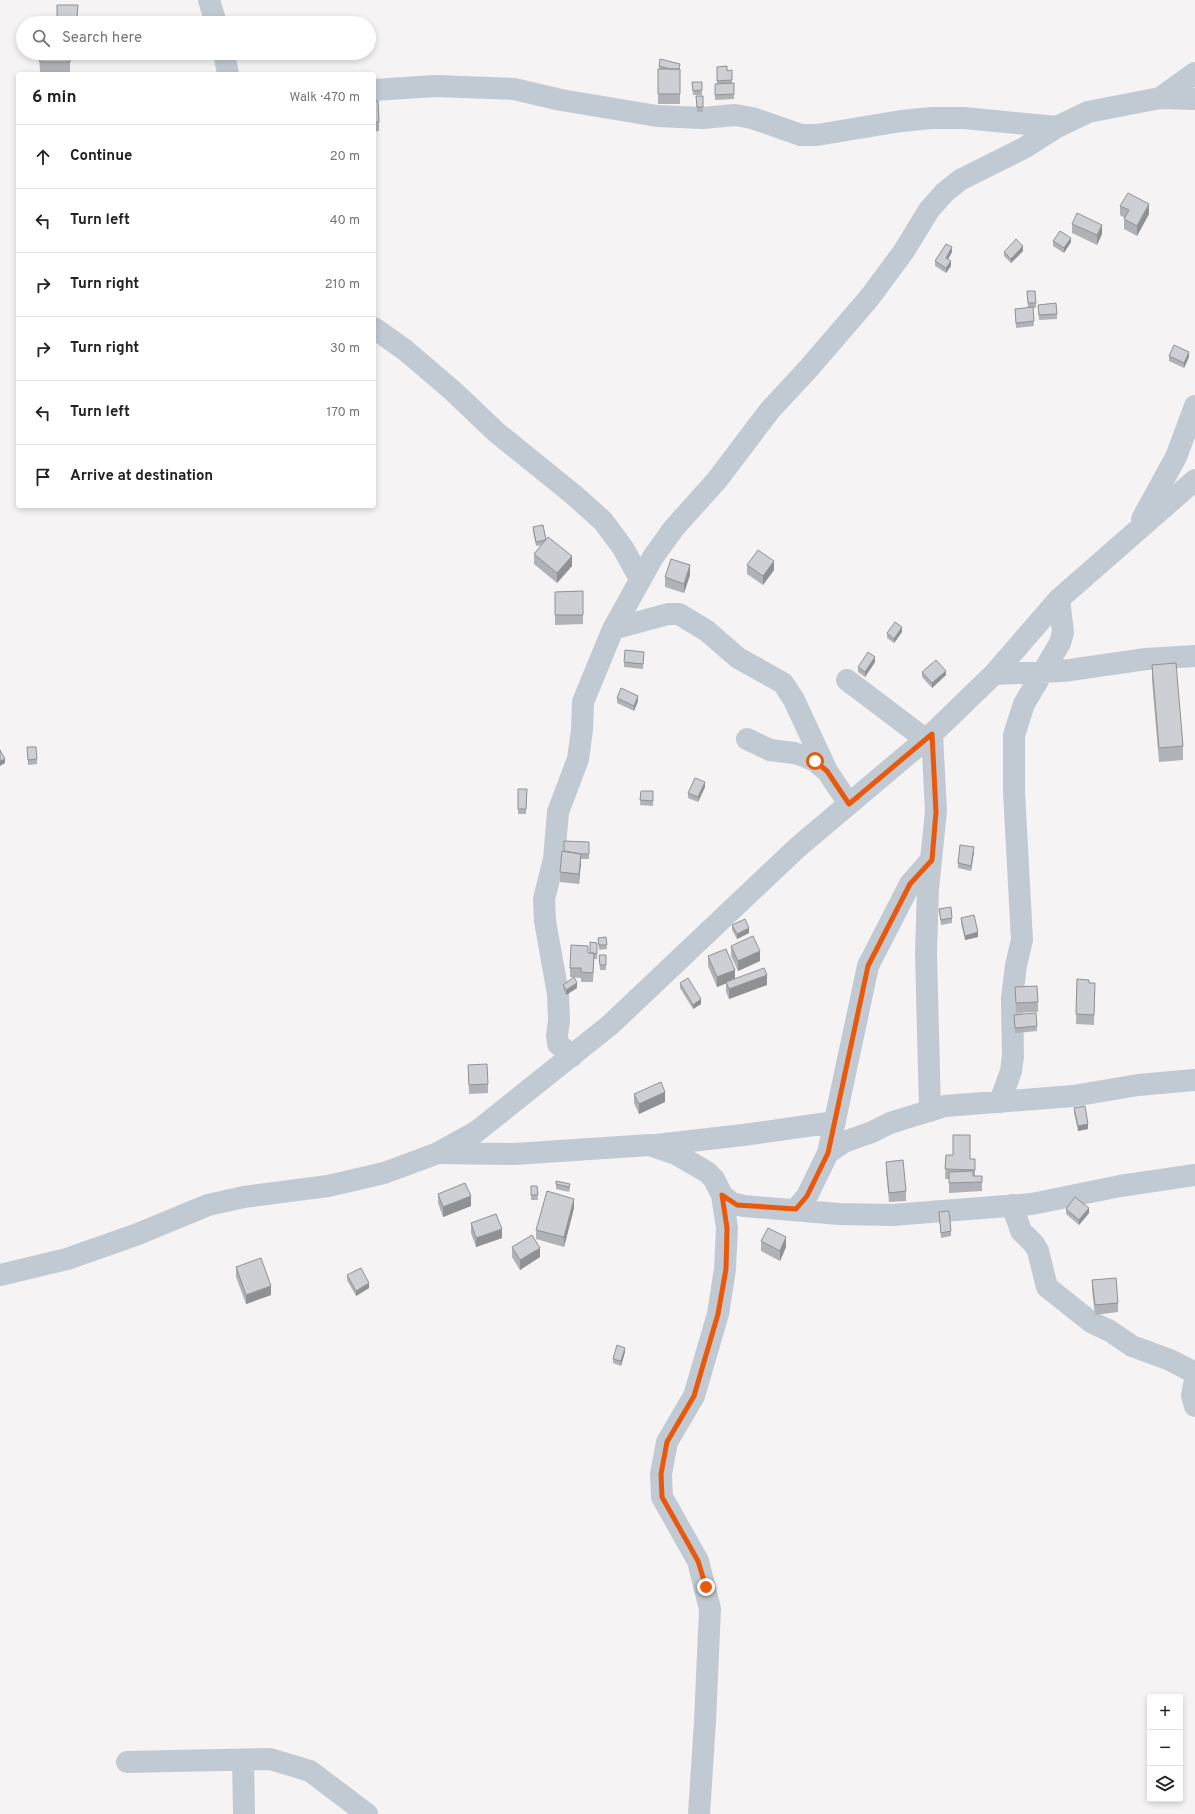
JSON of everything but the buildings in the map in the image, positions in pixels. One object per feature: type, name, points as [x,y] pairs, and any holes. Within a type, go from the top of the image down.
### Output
[{"type":"street","points":[[209,0],[214,16]]},
{"type":"street","points":[[225,60],[228,72]]},
{"type":"street","points":[[1160,98],[1195,73]]},
{"type":"street","points":[[376,90],[435,86],[514,89],[561,100],[657,116],[702,118],[735,115],[752,118],[776,127],[806,135],[817,135],[901,121],[932,118],[964,118],[1057,127]]},
{"type":"street","points":[[572,1056],[558,1044],[558,994],[544,921],[544,899],[554,859],[558,812],[575,770],[580,747],[582,702],[613,629],[653,557],[674,528],[717,480],[770,410],[847,325],[878,287],[904,251],[929,210],[945,192],[960,180],[1024,148],[1057,127],[1088,112],[1160,98],[1195,99]]},
{"type":"street","points":[[376,329],[405,350],[453,391],[496,432],[574,495],[603,521],[623,548],[640,579]]},
{"type":"street","points":[[1134,533],[1176,457],[1195,406]]},
{"type":"street","points":[[0,1275],[66,1259],[138,1234],[208,1204],[244,1197],[328,1186],[384,1173],[438,1153],[476,1132],[610,1025],[798,847],[928,737],[994,674],[1059,599],[1195,480]]},
{"type":"street","points":[[1000,1102],[1011,1070],[1013,1056],[1012,998],[1016,965],[1022,940],[1014,792],[1014,735],[1024,704],[1060,643],[1062,632],[1059,599]]},
{"type":"street","points":[[613,629],[668,614],[679,614],[690,619],[707,631],[738,658],[783,683],[794,700],[827,771],[849,804]]},
{"type":"street","points":[[994,674],[1063,671],[1146,659],[1195,656]]},
{"type":"street","points":[[847,680],[928,737],[936,812],[926,953],[930,1111]]},
{"type":"street","points":[[747,739],[770,750],[794,753],[804,756],[815,761],[827,771]]},
{"type":"street","points":[[796,1209],[807,1196],[828,1153],[868,966],[910,884],[932,860]]},
{"type":"street","points":[[828,1153],[844,1142],[872,1132],[890,1123],[945,1106],[1074,1096],[1138,1085],[1195,1080]]},
{"type":"street","points":[[438,1153],[514,1154],[650,1145],[743,1136],[835,1122]]},
{"type":"street","points":[[650,1145],[676,1154],[707,1172],[714,1179],[722,1195],[727,1228],[726,1269],[718,1314],[694,1396],[667,1442],[661,1474],[662,1497],[698,1561],[710,1609],[699,1814]]},
{"type":"street","points":[[722,1195],[737,1205],[796,1209],[839,1214],[892,1215],[1012,1205],[1195,1175]]},
{"type":"street","points":[[1012,1205],[1021,1231],[1038,1250],[1047,1287],[1090,1322],[1110,1331],[1132,1346],[1170,1360],[1195,1373]]},
{"type":"street","points":[[1195,1380],[1192,1395],[1195,1406]]},
{"type":"street","points":[[127,1762],[270,1759],[310,1771],[367,1814]]},
{"type":"street","points":[[243,1760],[244,1814]]},
{"type":"route","points":[[706,1587],[698,1561],[662,1497],[661,1474],[667,1442],[679,1424],[694,1396],[718,1314],[726,1269],[727,1228],[722,1195],[732,1203],[744,1206],[796,1209],[803,1203],[828,1153],[842,1094],[868,966],[910,884],[932,860],[936,812],[932,734],[849,804],[827,771],[815,761]]}]
